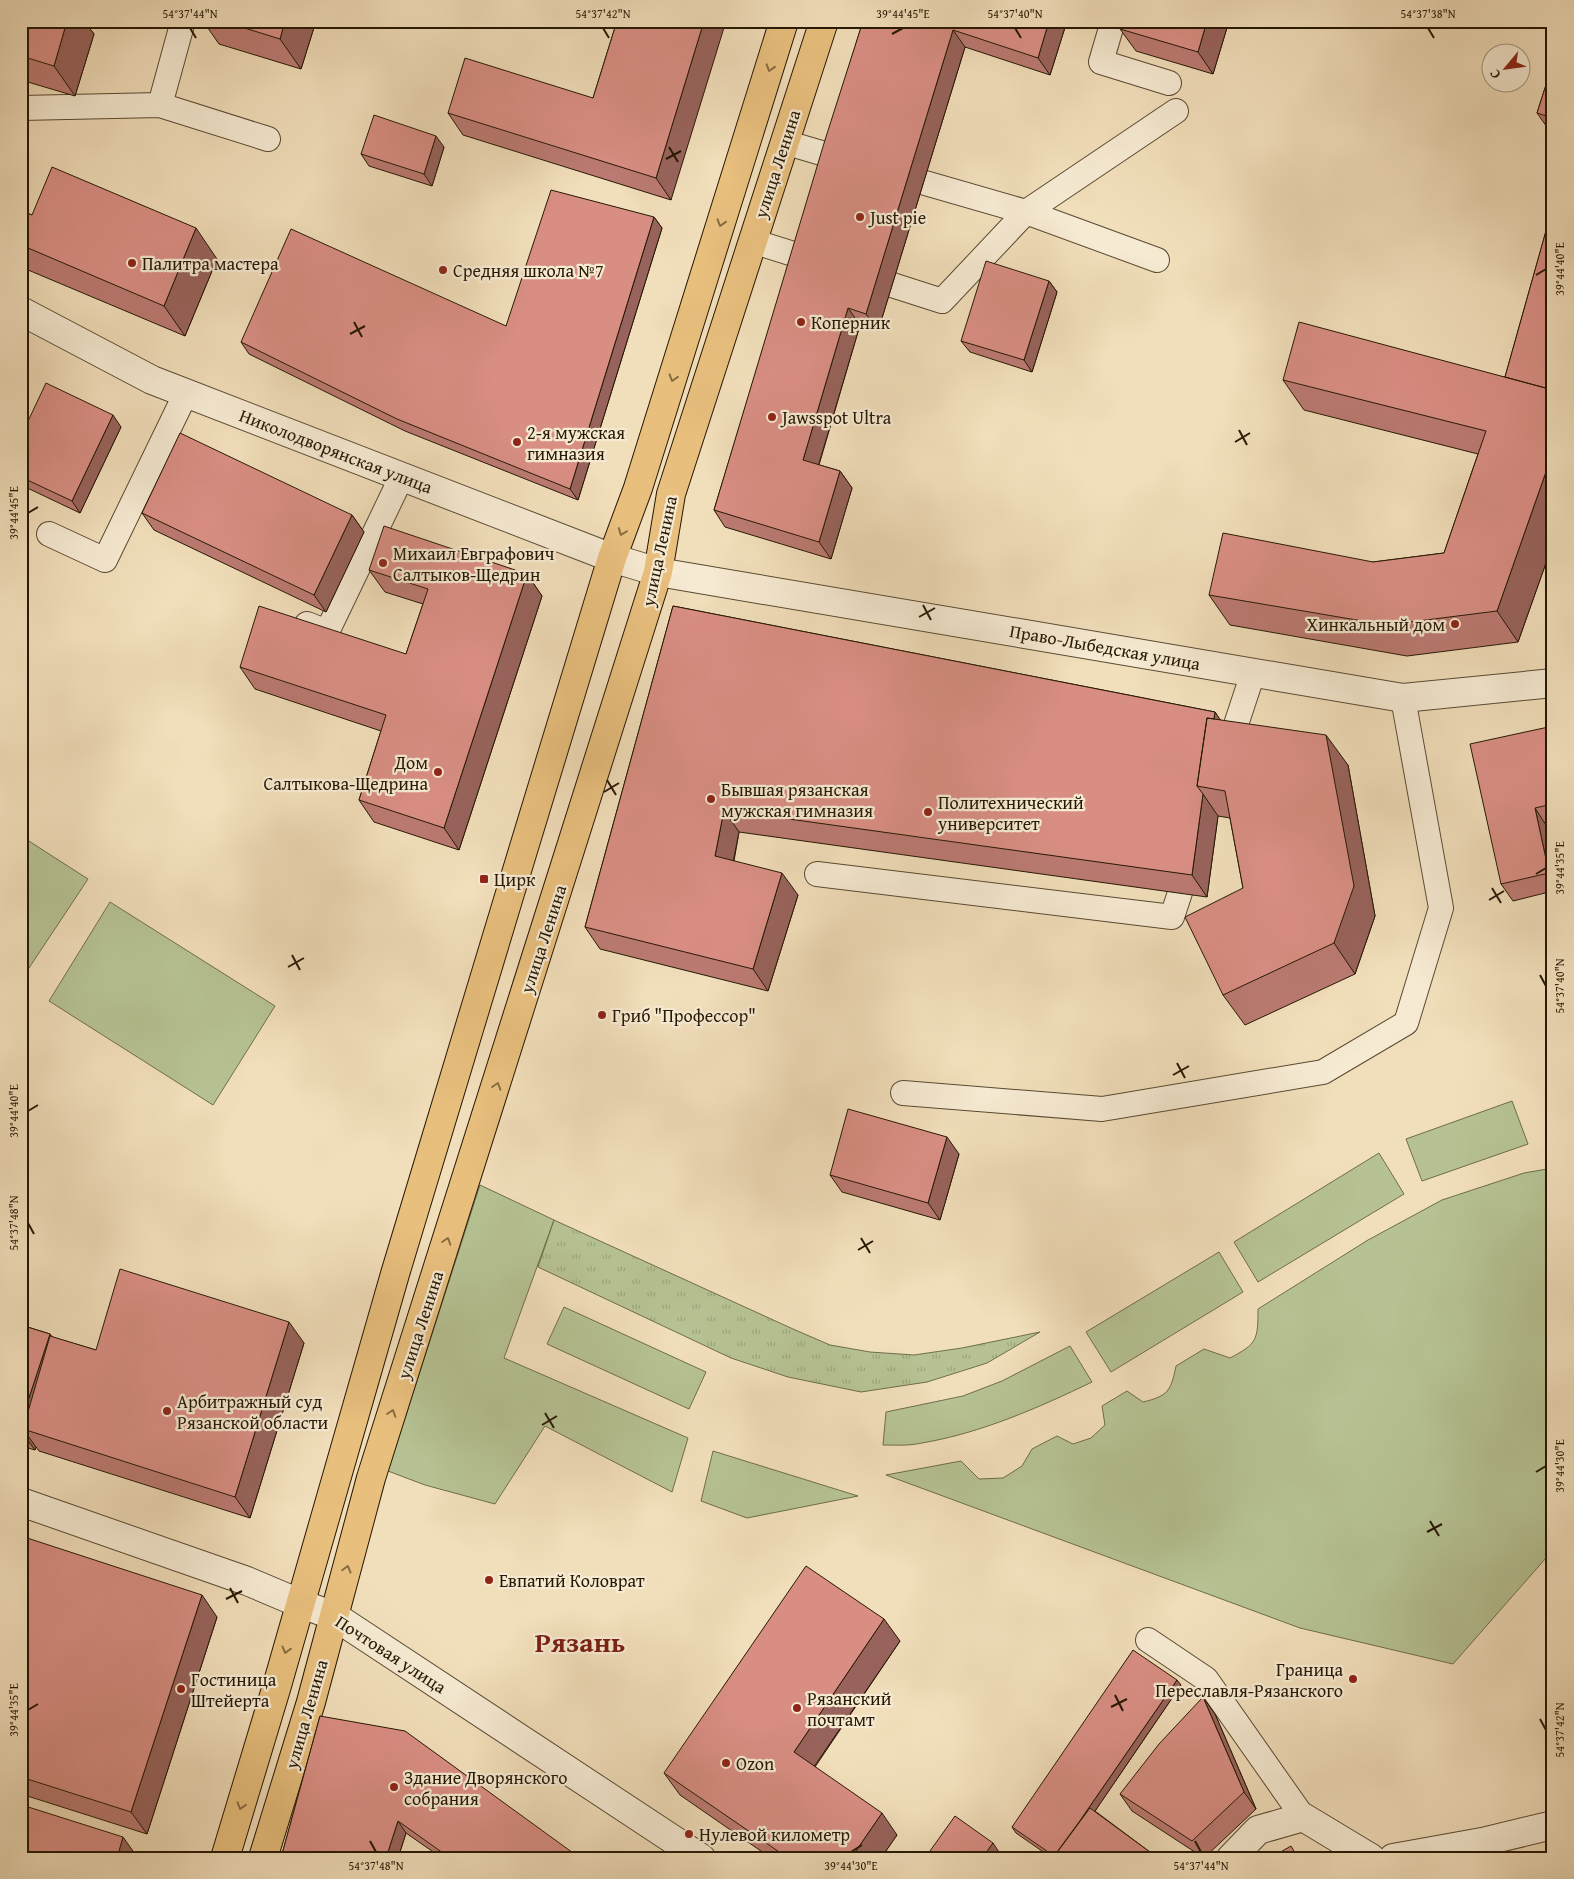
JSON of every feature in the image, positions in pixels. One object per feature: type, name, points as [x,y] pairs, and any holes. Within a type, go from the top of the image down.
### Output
[{"type":"main road","name":"улица Ленина","points":[[225,1858],[395,1274],[612,558],[638,488],[784,21]]},
{"type":"main road","name":"улица Ленина","points":[[264,1858],[311,1702],[371,1478],[658,572],[671,494],[824,21]]},
{"type":"street","name":"Николодворянская улица","points":[[21,311],[152,380],[612,558],[658,572]]},
{"type":"street","name":"Право-Лыбедская улица","points":[[658,572],[1403,698],[1553,683]]},
{"type":"street","name":"Почтовая улица","points":[[21,1502],[247,1581],[334,1616],[701,1858]]},
{"type":"street","points":[[1231,1858],[1258,1830],[1303,1816],[1372,1858]]},
{"type":"street","points":[[1393,1858],[1482,1842],[1553,1825]]},
{"type":"lane","points":[[160,105],[183,21]]},
{"type":"lane","points":[[1113,21],[1101,62],[1169,83]]},
{"type":"lane","points":[[21,108],[160,105],[268,139]]},
{"type":"lane","points":[[752,241],[942,301],[1026,212],[1176,110]]},
{"type":"lane","points":[[784,142],[1026,212],[1157,260]]},
{"type":"lane","points":[[49,534],[105,560],[186,393]]},
{"type":"lane","points":[[307,624],[327,632],[402,476]]},
{"type":"lane","points":[[1219,776],[1253,672]]},
{"type":"lane","points":[[903,1093],[1102,1109],[1323,1072],[1406,1023],[1441,908],[1403,698]]},
{"type":"lane","points":[[816,874],[1172,917],[1197,842]]},
{"type":"lane","points":[[1148,1640],[1206,1679],[1303,1816]]},
{"type":"green space","points":[[21,836],[88,879],[21,980]]},
{"type":"green space","points":[[110,902],[275,1006],[213,1105],[49,1001]]},
{"type":"green space","points":[[1512,1101],[1528,1144],[1422,1181],[1406,1139]]},
{"type":"green space","points":[[1379,1153],[1404,1194],[1258,1282],[1234,1242]]},
{"type":"green space","points":[[1553,1168],[1553,1550],[1453,1664],[1300,1628],[886,1475],[961,1461],[979,1479],[1003,1478],[1022,1466],[1032,1449],[1057,1436],[1073,1444],[1091,1438],[1105,1425],[1102,1406],[1127,1391],[1143,1402],[1163,1395],[1170,1387],[1176,1366],[1204,1349],[1230,1358],[1246,1349],[1251,1345],[1256,1334],[1258,1309],[1368,1240],[1442,1200],[1524,1173]]},
{"type":"green space","points":[[480,1185],[554,1220],[504,1358],[688,1438],[672,1492],[545,1426],[495,1504],[425,1485],[388,1471]]},
{"type":"green space","points":[[554,1220],[830,1345],[870,1352],[914,1355],[962,1348],[1040,1332],[987,1363],[927,1382],[861,1392],[788,1377],[731,1358],[538,1267]]},
{"type":"green space","points":[[1219,1252],[1243,1292],[1111,1372],[1086,1332]]},
{"type":"green space","points":[[564,1307],[706,1372],[689,1409],[547,1344]]},
{"type":"green space","points":[[1070,1346],[1092,1382],[1030,1410],[966,1433],[917,1444],[883,1445],[886,1412],[963,1396],[1002,1381]]},
{"type":"green space","points":[[713,1451],[858,1496],[747,1518],[701,1501]]},
{"type":"building","points":[[21,21],[67,21],[54,66],[21,56]]},
{"type":"building","points":[[222,21],[285,21],[280,39]]},
{"type":"building","points":[[617,21],[704,21],[656,178],[448,113],[465,58],[593,98]]},
{"type":"building","points":[[863,21],[1049,21],[1038,58],[953,30],[866,314],[848,308],[803,460],[840,471],[819,542],[714,510],[825,140]]},
{"type":"building","points":[[1123,21],[1207,21],[1198,52],[1120,29]]},
{"type":"building","points":[[1553,63],[1553,118],[1537,113]]},
{"type":"building","points":[[374,115],[436,136],[424,174],[361,154]]},
{"type":"building","points":[[52,167],[196,228],[164,306],[21,245],[21,211],[32,215]]},
{"type":"building","points":[[551,190],[654,217],[570,489],[397,419],[241,342],[291,229],[506,326]]},
{"type":"building","points":[[1553,206],[1553,390],[1505,377]]},
{"type":"building","points":[[986,261],[1049,281],[1024,360],[961,341]]},
{"type":"building","points":[[1299,322],[1553,390],[1553,452],[1497,611],[1386,625],[1209,595],[1223,533],[1373,562],[1444,553],[1486,431],[1283,380]]},
{"type":"building","points":[[46,383],[113,415],[72,501],[21,477],[21,436]]},
{"type":"building","points":[[180,433],[352,515],[314,595],[142,513]]},
{"type":"building","points":[[384,526],[527,574],[444,828],[359,800],[386,715],[240,667],[259,606],[406,654],[428,589],[369,570]]},
{"type":"building","name":"Политехнический университет","points":[[673,606],[1215,712],[1214,719],[1207,718],[1197,786],[1203,794],[1192,875],[724,810],[715,856],[782,873],[753,969],[585,927]]},
{"type":"building","points":[[1207,718],[1326,735],[1354,886],[1334,943],[1223,995],[1185,917],[1243,888],[1225,791],[1197,786]]},
{"type":"building","points":[[1553,726],[1553,804],[1535,808],[1549,873],[1501,884],[1470,744]]},
{"type":"building","points":[[848,1109],[947,1137],[928,1203],[830,1175]]},
{"type":"building","name":"Арбитражный суд Рязанской области","points":[[120,1269],[289,1322],[235,1497],[23,1429],[50,1336],[96,1350]]},
{"type":"building","points":[[21,1325],[50,1334],[21,1422]]},
{"type":"building","points":[[21,1536],[202,1595],[131,1812],[21,1777]]},
{"type":"building","name":"Рязанский почтамт","points":[[806,1566],[884,1619],[794,1752],[882,1813],[851,1858],[788,1858],[664,1773]]},
{"type":"building","points":[[1133,1650],[1177,1680],[1054,1856],[1012,1827]]},
{"type":"building","points":[[1203,1697],[1244,1792],[1192,1841],[1120,1794],[1159,1744]]},
{"type":"building","name":"Здание Дворянского собрания","points":[[320,1716],[405,1731],[580,1858],[450,1858],[398,1821],[386,1858],[281,1858]]},
{"type":"building","points":[[22,1805],[123,1837],[117,1858],[21,1858]]},
{"type":"building","points":[[1090,1808],[1158,1858],[1053,1858]]},
{"type":"building","points":[[955,1816],[993,1843],[982,1858],[925,1858]]},
{"type":"building","points":[[1291,1846],[1298,1858],[1270,1858]]},
{"type":"place","name":"Just pie","points":[[860,217]]},
{"type":"place","name":"Палитра мастера","points":[[132,263]]},
{"type":"place","name":"Средняя школа №7","points":[[443,270]]},
{"type":"place","name":"Коперник","points":[[801,322]]},
{"type":"place","name":"Jawsspot Ultra","points":[[772,417]]},
{"type":"place","name":"2-я мужская гимназия","points":[[517,442]]},
{"type":"place","name":"Михаил Евграфович Салтыков-Щедрин","points":[[383,563]]},
{"type":"place","name":"Хинкальный дом","points":[[1455,624]]},
{"type":"place","name":"Дом Салтыкова-Щедрина","points":[[438,772]]},
{"type":"place","name":"Бывшая рязанская мужская гимназия","points":[[711,799]]},
{"type":"place","name":"Политехнический университет","points":[[928,812]]},
{"type":"place","name":"Цирк","points":[[484,879]]},
{"type":"place","name":"Гриб \"Профессор\"","points":[[602,1015]]},
{"type":"place","name":"Арбитражный суд Рязанской области","points":[[167,1411]]},
{"type":"place","name":"Евпатий Коловрат","points":[[489,1580]]},
{"type":"place","name":"Граница Переславля-Рязанского","points":[[1353,1679]]},
{"type":"place","name":"Гостиница Штейерта","points":[[181,1689]]},
{"type":"place","name":"Рязанский почтамт","points":[[797,1708]]},
{"type":"place","name":"Ozon","points":[[726,1763]]},
{"type":"place","name":"Здание Дворянского собрания","points":[[394,1787]]},
{"type":"place","name":"Нулевой километр","points":[[689,1834]]},
{"type":"district","name":"Рязань","points":[[580,1641]]}]
